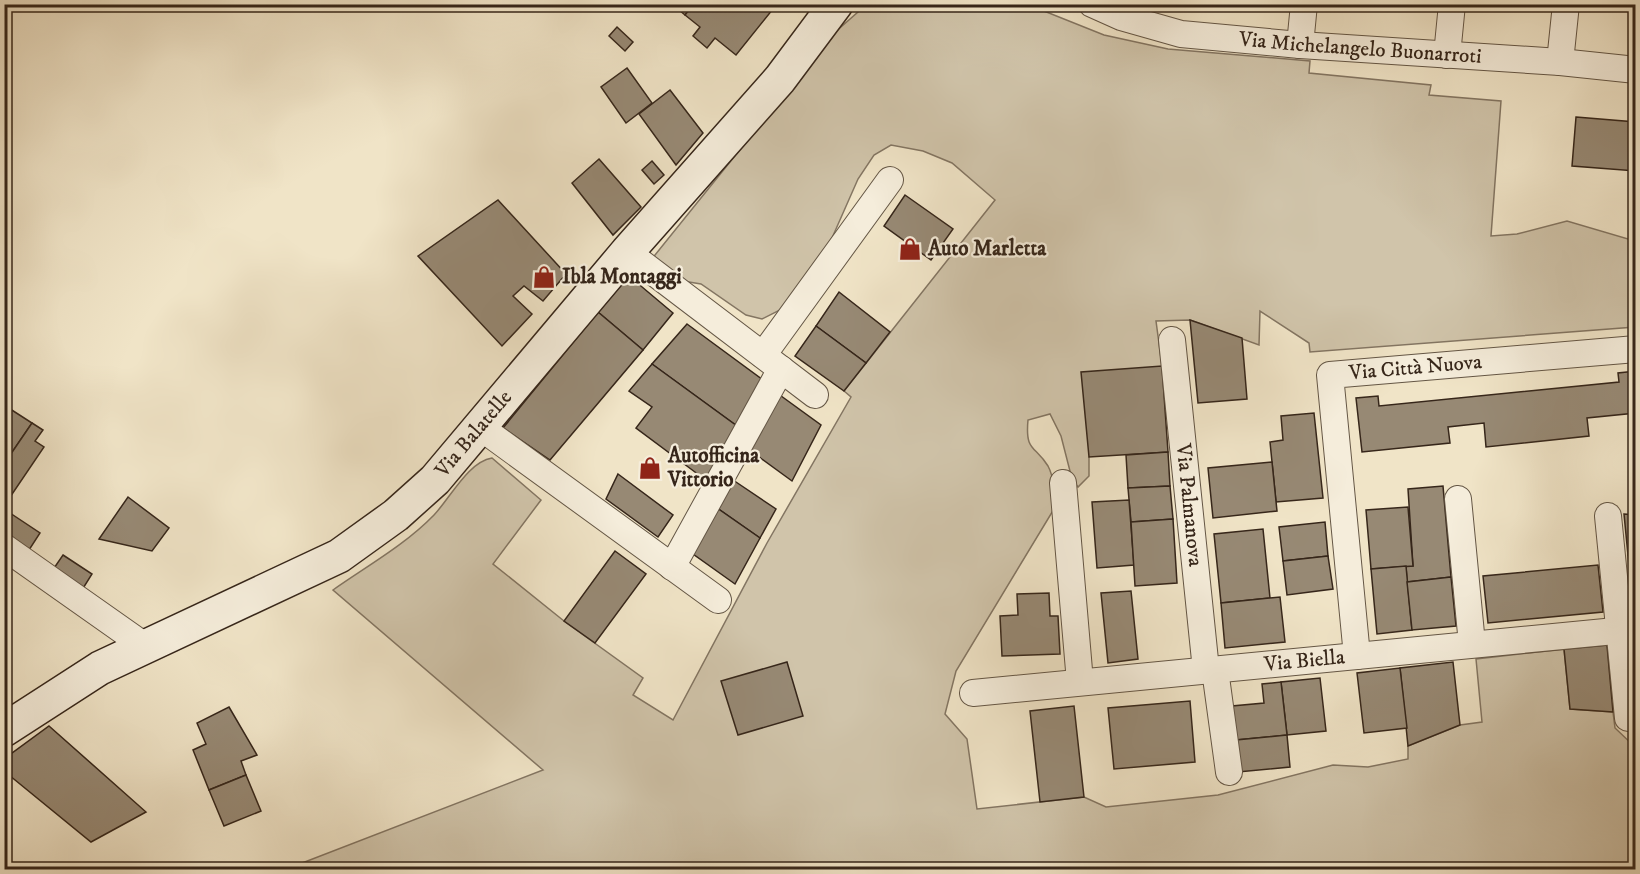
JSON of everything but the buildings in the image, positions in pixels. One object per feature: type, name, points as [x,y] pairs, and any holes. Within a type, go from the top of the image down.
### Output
[{"type":"street","name":"Via Balatelle","points":[[4,730],[100,668],[339,556],[396,515],[435,480],[627,252],[780,79],[836,4]]},
{"type":"street","points":[[1300,45],[1304,4]]},
{"type":"street","points":[[1447,55],[1452,4]]},
{"type":"street","points":[[1560,62],[1566,4]]},
{"type":"street","name":"Via Michelangelo Buonarroti","points":[[1097,5],[1182,34],[1300,45],[1560,62],[1635,70]]},
{"type":"street","points":[[672,567],[772,362],[890,180]]},
{"type":"street","points":[[627,252],[815,395]]},
{"type":"street","name":"Via Palmanova","points":[[1172,340],[1211,670],[1228,772]]},
{"type":"street","name":"Via Città Nuova","points":[[1357,656],[1330,375],[1635,349]]},
{"type":"street","points":[[480,427],[718,600]]},
{"type":"street","points":[[1063,483],[1080,682]]},
{"type":"street","points":[[1458,499],[1472,645]]},
{"type":"street","points":[[1608,516],[1628,629],[1628,718]]},
{"type":"street","points":[[4,547],[146,647]]},
{"type":"street","name":"Via Biella","points":[[973,693],[1628,629]]},
{"type":"shaded area","points":[[866,5],[1029,5],[1104,35],[1168,49],[1310,61],[1309,73],[1431,85],[1429,95],[1501,101],[1491,236],[1517,234],[1567,221],[1635,241],[1635,327],[1310,352],[1309,343],[1260,311],[1259,345],[1190,320],[1156,321],[1162,366],[1089,457],[1089,476],[1078,487],[1072,479],[1061,436],[1050,414],[1028,420],[1027,430],[1030,443],[1048,466],[1052,476],[1054,509],[956,671],[945,714],[967,739],[977,809],[1084,797],[1106,807],[1218,795],[1333,765],[1368,767],[1408,759],[1408,746],[1460,725],[1482,722],[1476,659],[1564,649],[1570,709],[1613,712],[1615,728],[1635,747],[1635,869],[284,870],[543,770],[333,590],[398,546],[423,526],[460,481],[483,461],[492,458],[541,500],[493,564],[564,621],[643,678],[633,695],[673,720],[767,543],[851,397],[844,391],[995,200],[952,163],[923,151],[891,145],[874,155],[858,179],[832,238],[803,287],[782,309],[762,319],[746,315],[701,284],[683,281],[651,260],[833,34]]},
{"type":"place","name":"Auto Marletta","points":[[910,249]]},
{"type":"place","name":"Ibla Montaggi","points":[[544,277]]},
{"type":"place","name":"Autofficina Vittorio","points":[[650,468]]}]
